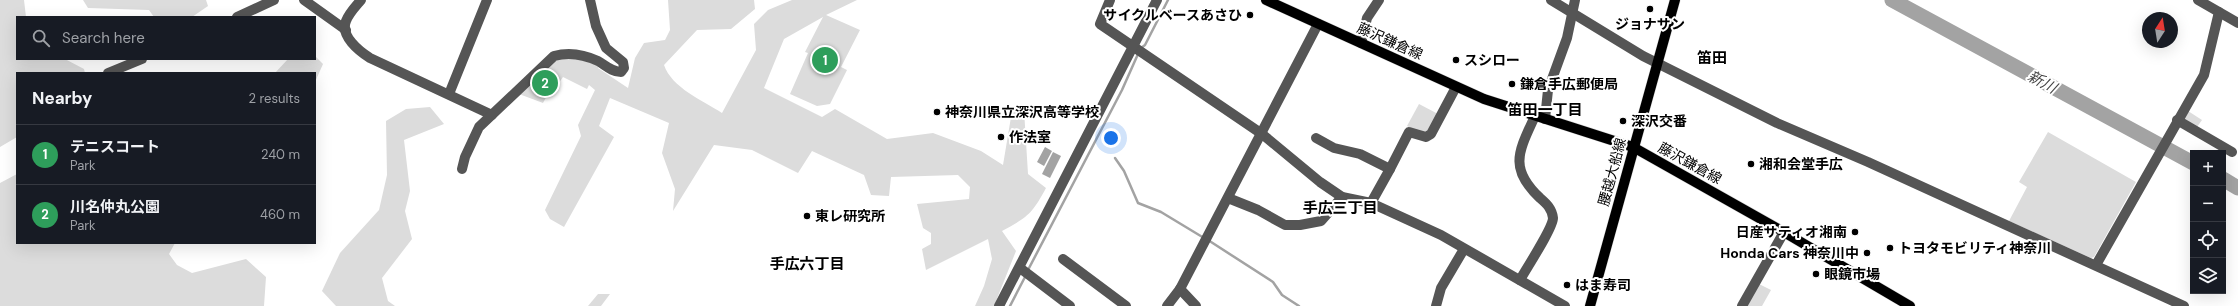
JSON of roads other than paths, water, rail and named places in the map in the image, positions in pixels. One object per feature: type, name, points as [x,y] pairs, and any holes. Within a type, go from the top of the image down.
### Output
[{"type":"main road","name":"藤沢鎌倉線","points":[[1266,0],[1484,99],[1632,147],[1784,232],[1910,306]]},
{"type":"main road","name":"腰越大船線","points":[[1590,306],[1632,147],[1658,63],[1675,0]]},
{"type":"street","points":[[239,16],[274,0]]},
{"type":"street","points":[[304,0],[346,30]]},
{"type":"street","points":[[361,0],[346,19],[346,30],[355,48],[370,58],[492,115]]},
{"type":"street","points":[[449,94],[487,0]]},
{"type":"street","points":[[462,169],[465,157],[479,127],[554,56],[566,52],[597,61],[616,72],[621,72],[624,68],[623,62],[606,48],[596,26],[590,0]]},
{"type":"street","points":[[1110,0],[1100,24],[1262,134],[1320,182],[1342,197],[1371,204],[1441,236],[1565,306]]},
{"type":"street","points":[[999,306],[1134,48],[1157,0]]},
{"type":"street","points":[[1361,43],[1367,18],[1379,0]]},
{"type":"street","points":[[1551,0],[1643,56],[1777,123],[1868,162],[2184,306]]},
{"type":"street","points":[[1545,119],[1548,90],[1567,38],[1575,0]]},
{"type":"street","points":[[2198,0],[2238,22]]},
{"type":"street","points":[[2096,265],[2177,120],[2204,75],[2219,12]]},
{"type":"street","points":[[1167,306],[1180,289],[1318,24]]},
{"type":"street","points":[[112,72],[140,60]]},
{"type":"street","points":[[1371,204],[1409,132],[1426,137],[1431,134],[1456,87]]},
{"type":"street","points":[[1520,280],[1552,221],[1551,210],[1527,184],[1517,161],[1521,145],[1534,116]]},
{"type":"street","points":[[2177,120],[2232,152]]},
{"type":"street","points":[[1316,138],[1334,148],[1360,154],[1390,169]]},
{"type":"street","points":[[1228,198],[1291,226],[1321,222],[1342,197]]},
{"type":"street","points":[[1742,306],[1784,232]]},
{"type":"street","points":[[1436,306],[1441,288],[1464,249]]},
{"type":"street","points":[[1063,259],[1126,306]]},
{"type":"street","points":[[1020,268],[1070,306]]},
{"type":"street","points":[[1180,289],[1196,306]]},
{"type":"waterway","points":[[1141,48],[1145,45],[1168,0]]},
{"type":"waterway","name":"新川","points":[[1892,0],[2190,161]]},
{"type":"waterway","points":[[1028,270],[1122,90],[1138,54]]},
{"type":"waterway","points":[[1115,158],[1124,171],[1138,203],[1161,212],[1204,238]]},
{"type":"waterway","name":"新川","points":[[2226,181],[2238,188]]},
{"type":"waterway","points":[[1208,240],[1273,282],[1282,295],[1299,306]]},
{"type":"waterway","points":[[1010,306],[1026,275]]},
{"type":"place","name":"ジョナサン","points":[[1650,9]]},
{"type":"place","name":"サイクルベースあさひ","points":[[1250,15]]},
{"type":"place","name":"テニスコート","points":[[825,60]]},
{"type":"place","name":"スシロー","points":[[1456,60]]},
{"type":"place","name":"川名仲丸公園","points":[[545,83]]},
{"type":"place","name":"鎌倉手広郵便局","points":[[1512,84]]},
{"type":"place","name":"神奈川県立深沢高等学校","points":[[937,112]]},
{"type":"place","name":"深沢交番","points":[[1623,121]]},
{"type":"place","name":"作法室","points":[[1001,137]]},
{"type":"place","name":"湘和会堂手広","points":[[1751,164]]},
{"type":"place","name":"東レ研究所","points":[[807,216]]},
{"type":"place","name":"日産サティオ湘南","points":[[1855,232]]},
{"type":"place","name":"トヨタモビリティ神奈川","points":[[1890,248]]},
{"type":"place","name":"Honda Cars 神奈川中","points":[[1867,253]]},
{"type":"place","name":"眼鏡市場","points":[[1816,274]]},
{"type":"place","name":"はま寿司","points":[[1567,285]]},
{"type":"district","name":"笛田","points":[[1712,58]]},
{"type":"district","name":"笛田一丁目","points":[[1545,110]]},
{"type":"district","name":"手広三丁目","points":[[1340,208]]},
{"type":"district","name":"手広六丁目","points":[[807,264]]}]
